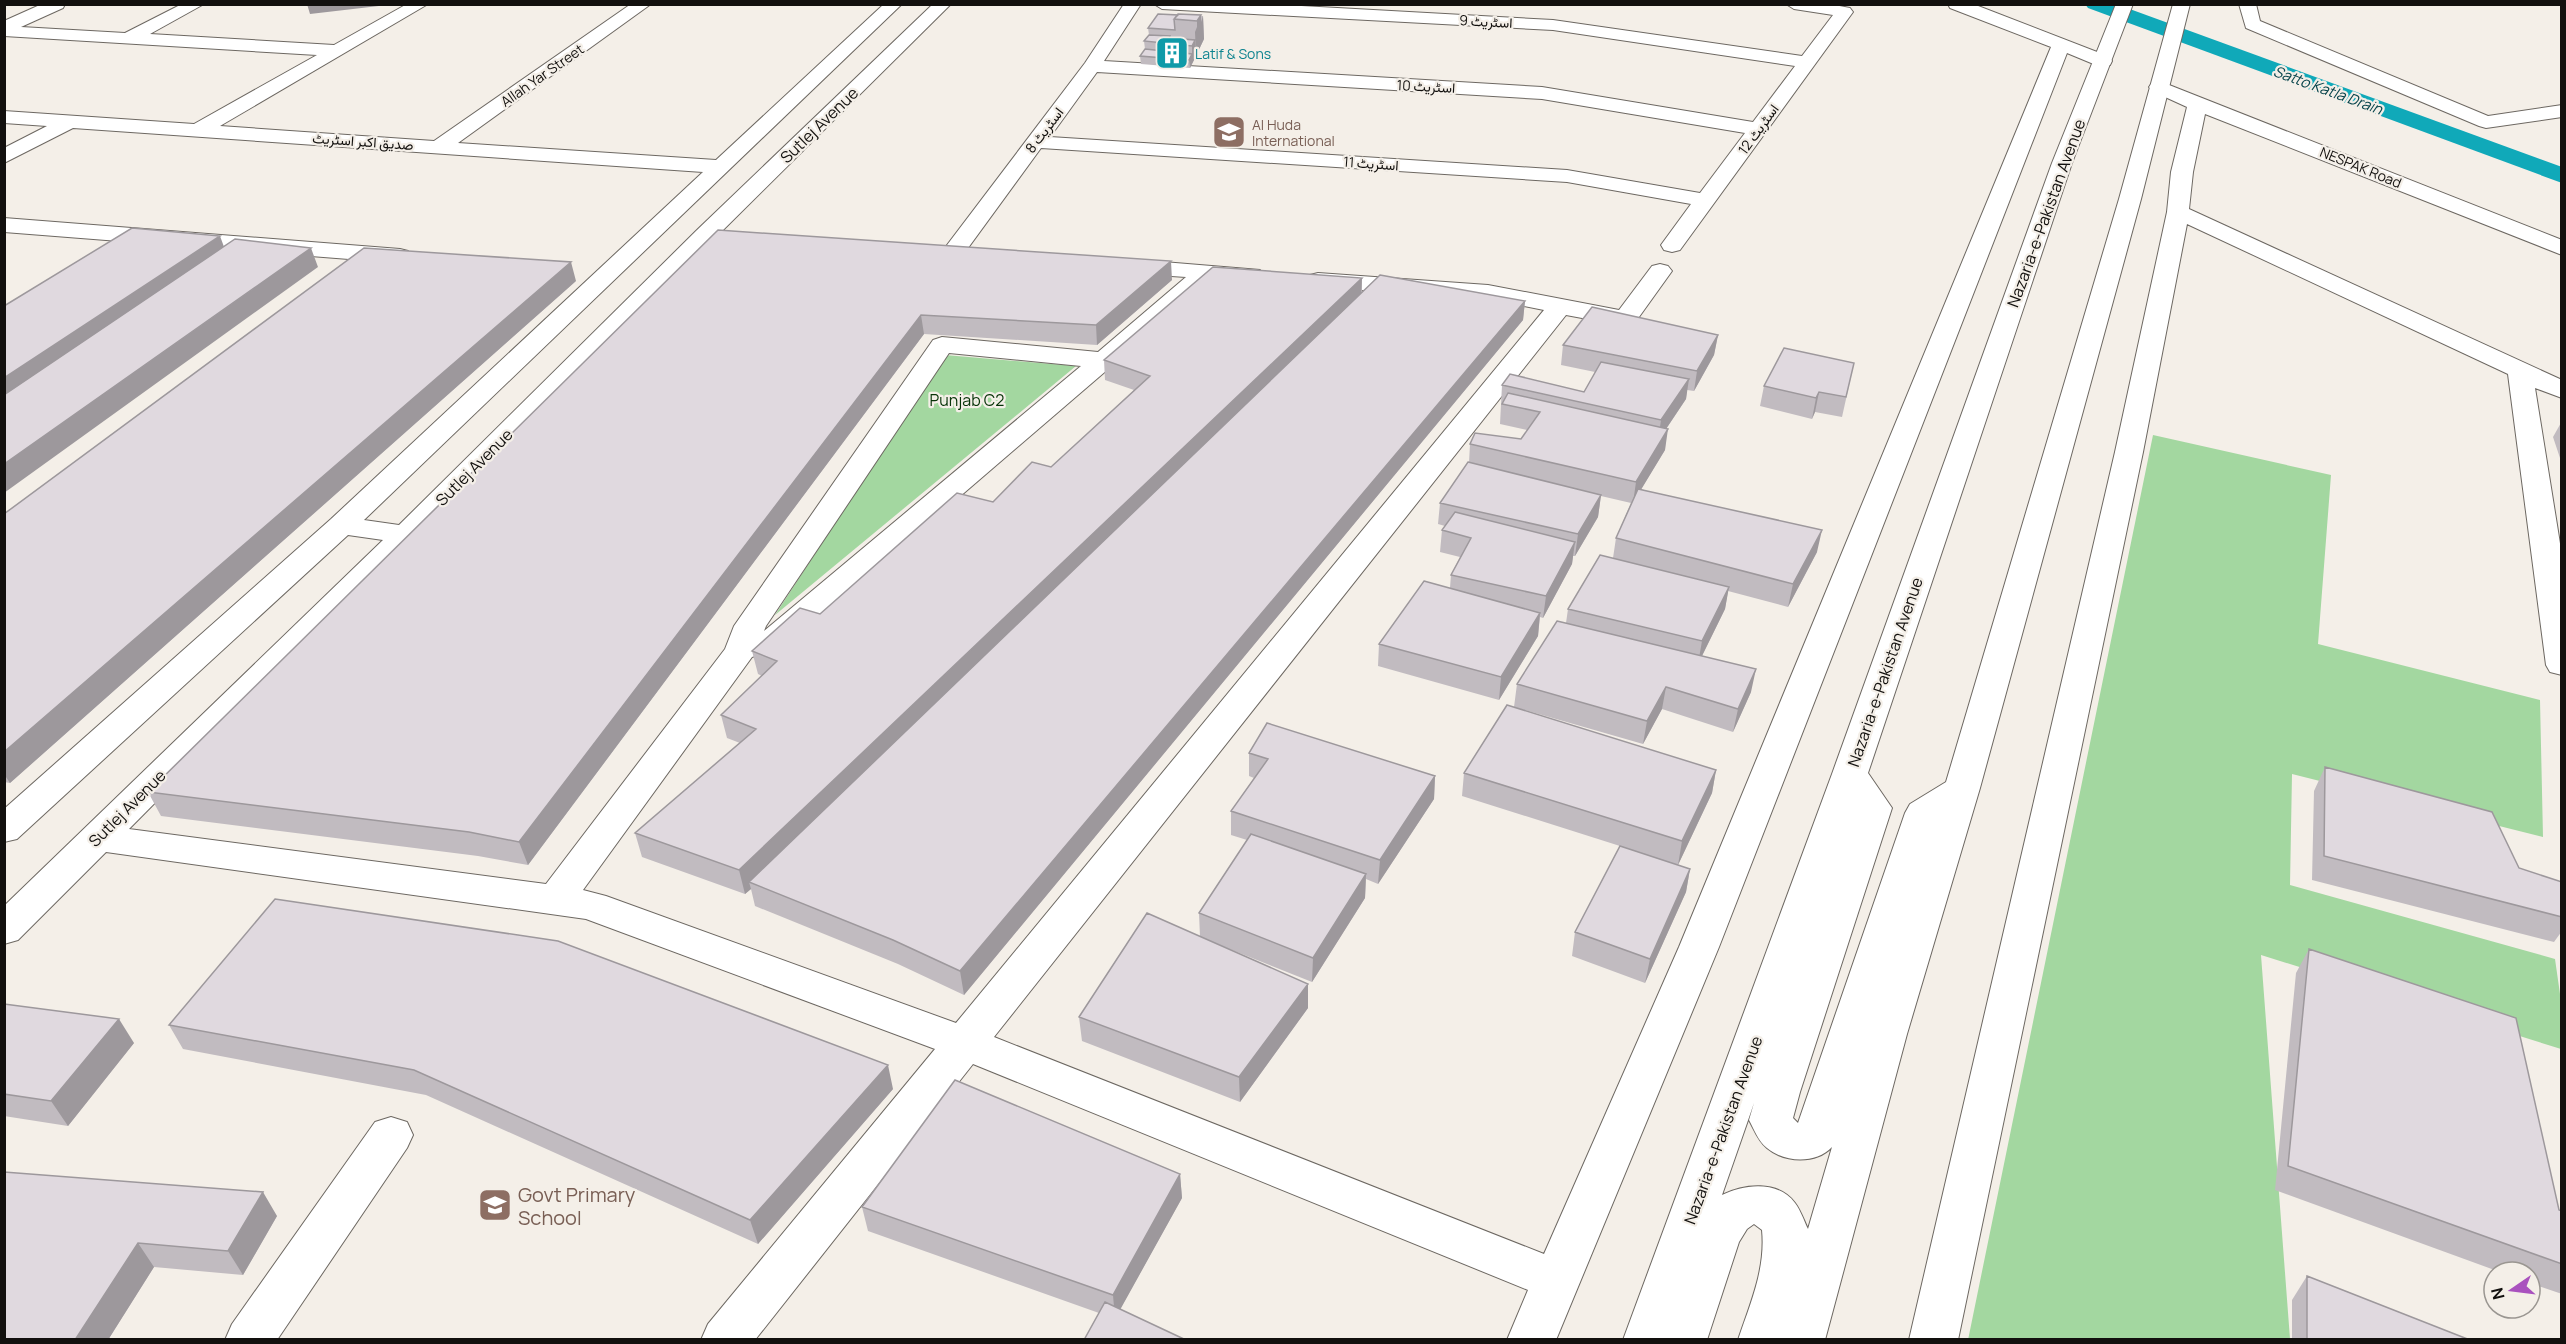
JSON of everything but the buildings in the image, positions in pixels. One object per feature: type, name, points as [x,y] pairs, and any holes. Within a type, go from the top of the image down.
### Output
[{"type":"street","points":[[4,30],[57,4]]},
{"type":"street","points":[[130,38],[196,4]]},
{"type":"street","points":[[200,129],[420,4]]},
{"type":"street","name":"Allah Yar Street","points":[[440,147],[643,4]]},
{"type":"street","points":[[10,820],[341,525],[894,4]]},
{"type":"street","name":"اسٹریٹ 8","points":[[929,252],[964,254],[1035,142],[1092,66],[1133,4]]},
{"type":"street","name":"اسٹریٹ 9","points":[[1162,4],[1553,25],[1807,62]]},
{"type":"street","name":"اسٹریٹ 12","points":[[1672,245],[1844,12],[1794,4]]},
{"type":"street","points":[[1956,4],[2061,45],[2108,49]]},
{"type":"street","name":"Nazaria-e-Pakistan Avenue","points":[[1647,1340],[1850,774],[2062,163],[2125,4]]},
{"type":"street","points":[[2247,4],[2252,24],[2486,122],[2562,111]]},
{"type":"street","name":"Sutlej Avenue","points":[[4,930],[406,535],[717,236],[937,5]]},
{"type":"street","points":[[1800,1340],[1886,1034],[1962,788],[2130,199],[2181,8]]},
{"type":"street","points":[[4,30],[338,51]]},
{"type":"street","points":[[1531,1340],[1699,947],[2061,45]]},
{"type":"street","name":"اسٹریٹ 10","points":[[1092,66],[1542,93],[1758,129]]},
{"type":"street","name":"NESPAK Road","points":[[2160,87],[2197,104],[2562,248]]},
{"type":"street","points":[[1933,1340],[2118,498],[2178,213],[2182,172],[2197,104]]},
{"type":"street","points":[[2537,115],[2562,123]]},
{"type":"street","name":"صدیق اکبر اسٹریٹ","points":[[4,117],[721,167]]},
{"type":"street","points":[[4,157],[70,121]]},
{"type":"street","name":"اسٹریٹ 11","points":[[1035,142],[1567,176],[1705,200]]},
{"type":"street","points":[[2178,213],[2562,390]]},
{"type":"street","points":[[4,225],[424,258]]},
{"type":"street","points":[[105,254],[135,236]]},
{"type":"street","points":[[337,275],[366,254]]},
{"type":"street","points":[[1103,265],[1278,277]]},
{"type":"street","points":[[574,269],[609,272]]},
{"type":"street","points":[[1301,279],[1488,292],[1625,320],[1660,271]]},
{"type":"street","points":[[741,650],[776,638],[1207,272]]},
{"type":"street","points":[[725,1340],[1559,307]]},
{"type":"street","points":[[556,899],[741,650],[750,626],[942,345],[1102,360]]},
{"type":"street","points":[[2520,370],[2557,598],[2562,665]]},
{"type":"street","points":[[341,525],[406,535]]},
{"type":"street","points":[[1850,774],[1874,808],[1782,1080],[1771,1120],[1778,1134],[1792,1141],[1809,1142],[1819,1132],[1923,813],[1962,788]]},
{"type":"street","points":[[97,838],[556,899],[592,906],[965,1043],[1556,1280]]},
{"type":"street","points":[[249,1340],[391,1135]]},
{"type":"street","points":[[1682,1340],[1716,1243],[1731,1215],[1744,1206],[1756,1204],[1768,1208],[1779,1216],[1787,1232],[1788,1254],[1762,1340]]},
{"type":"green space","name":"Punjab C2","points":[[945,355],[1076,366],[775,615]]},
{"type":"green space","points":[[2153,435],[2331,475],[2318,644],[2540,700],[2543,837],[2292,774],[2290,885],[2555,959],[2561,1001],[2561,1049],[2261,955],[2290,1339],[1968,1340]]},
{"type":"waterway","name":"Satto Katla Drain","points":[[2095,4],[2562,176]]},
{"type":"place","name":"Latif & Sons","points":[[1172,53]]},
{"type":"place","name":"Al Huda International","points":[[1229,132]]},
{"type":"place","name":"Govt Primary School","points":[[495,1205]]}]
